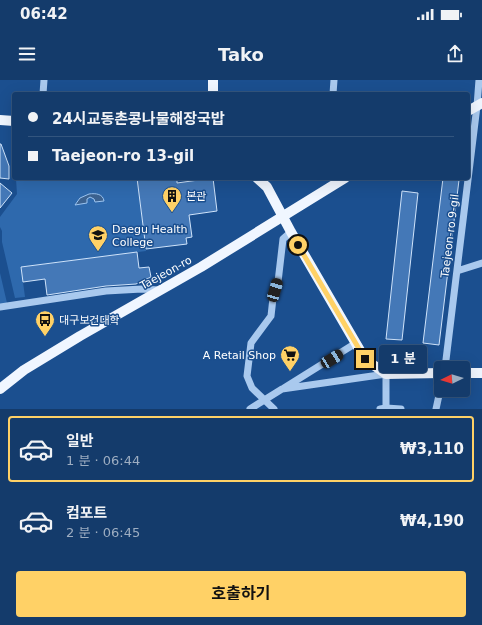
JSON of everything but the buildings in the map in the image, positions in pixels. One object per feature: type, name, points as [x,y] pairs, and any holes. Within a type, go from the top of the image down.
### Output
[{"type":"main road","points":[[213,80],[213,92]]},
{"type":"main road","points":[[0,120],[12,121]]},
{"type":"main road","points":[[259,180],[267,187],[291,232],[365,359],[386,374],[434,373]]},
{"type":"main road","name":"Taejeon-ro","points":[[0,389],[24,370],[159,290],[201,267],[283,217],[338,180]]},
{"type":"main road","points":[[470,373],[482,373]]},
{"type":"street","points":[[43,92],[44,80]]},
{"type":"street","points":[[333,92],[334,80]]},
{"type":"street","name":"Taejeon-ro 9-gil","points":[[470,159],[478,80]]},
{"type":"street","name":"Taejeon-ro 9-gil","points":[[446,361],[468,180]]},
{"type":"street","points":[[274,409],[252,388],[246,376],[248,355],[251,343],[271,316],[273,298],[278,282],[283,239],[291,232]]},
{"type":"street","points":[[457,271],[482,263]]},
{"type":"street","points":[[0,307],[106,291],[142,289],[159,290]]},
{"type":"street","points":[[250,409],[266,401],[356,344]]},
{"type":"street","points":[[282,390],[386,374],[384,409],[401,409]]},
{"type":"street","points":[[436,409],[439,397]]},
{"type":"shaded area","points":[[16,180],[137,180],[146,251],[21,267],[25,297],[15,298],[2,242],[0,217],[17,194]]},
{"type":"shaded area","points":[[89,194],[99,194],[104,201],[95,202],[94,199],[90,197],[87,199],[87,203],[75,205],[80,198]]},
{"type":"shaded area","points":[[0,273],[7,303],[0,304]]},
{"type":"place","name":"본관","points":[[172,213]]},
{"type":"place","name":"Daegu Health College","points":[[98,252]]},
{"type":"place","name":"대구보건대학","points":[[45,337]]},
{"type":"place","name":"A Retail Shop","points":[[290,372]]},
{"type":"route","points":[[298,245],[365,359]]}]
